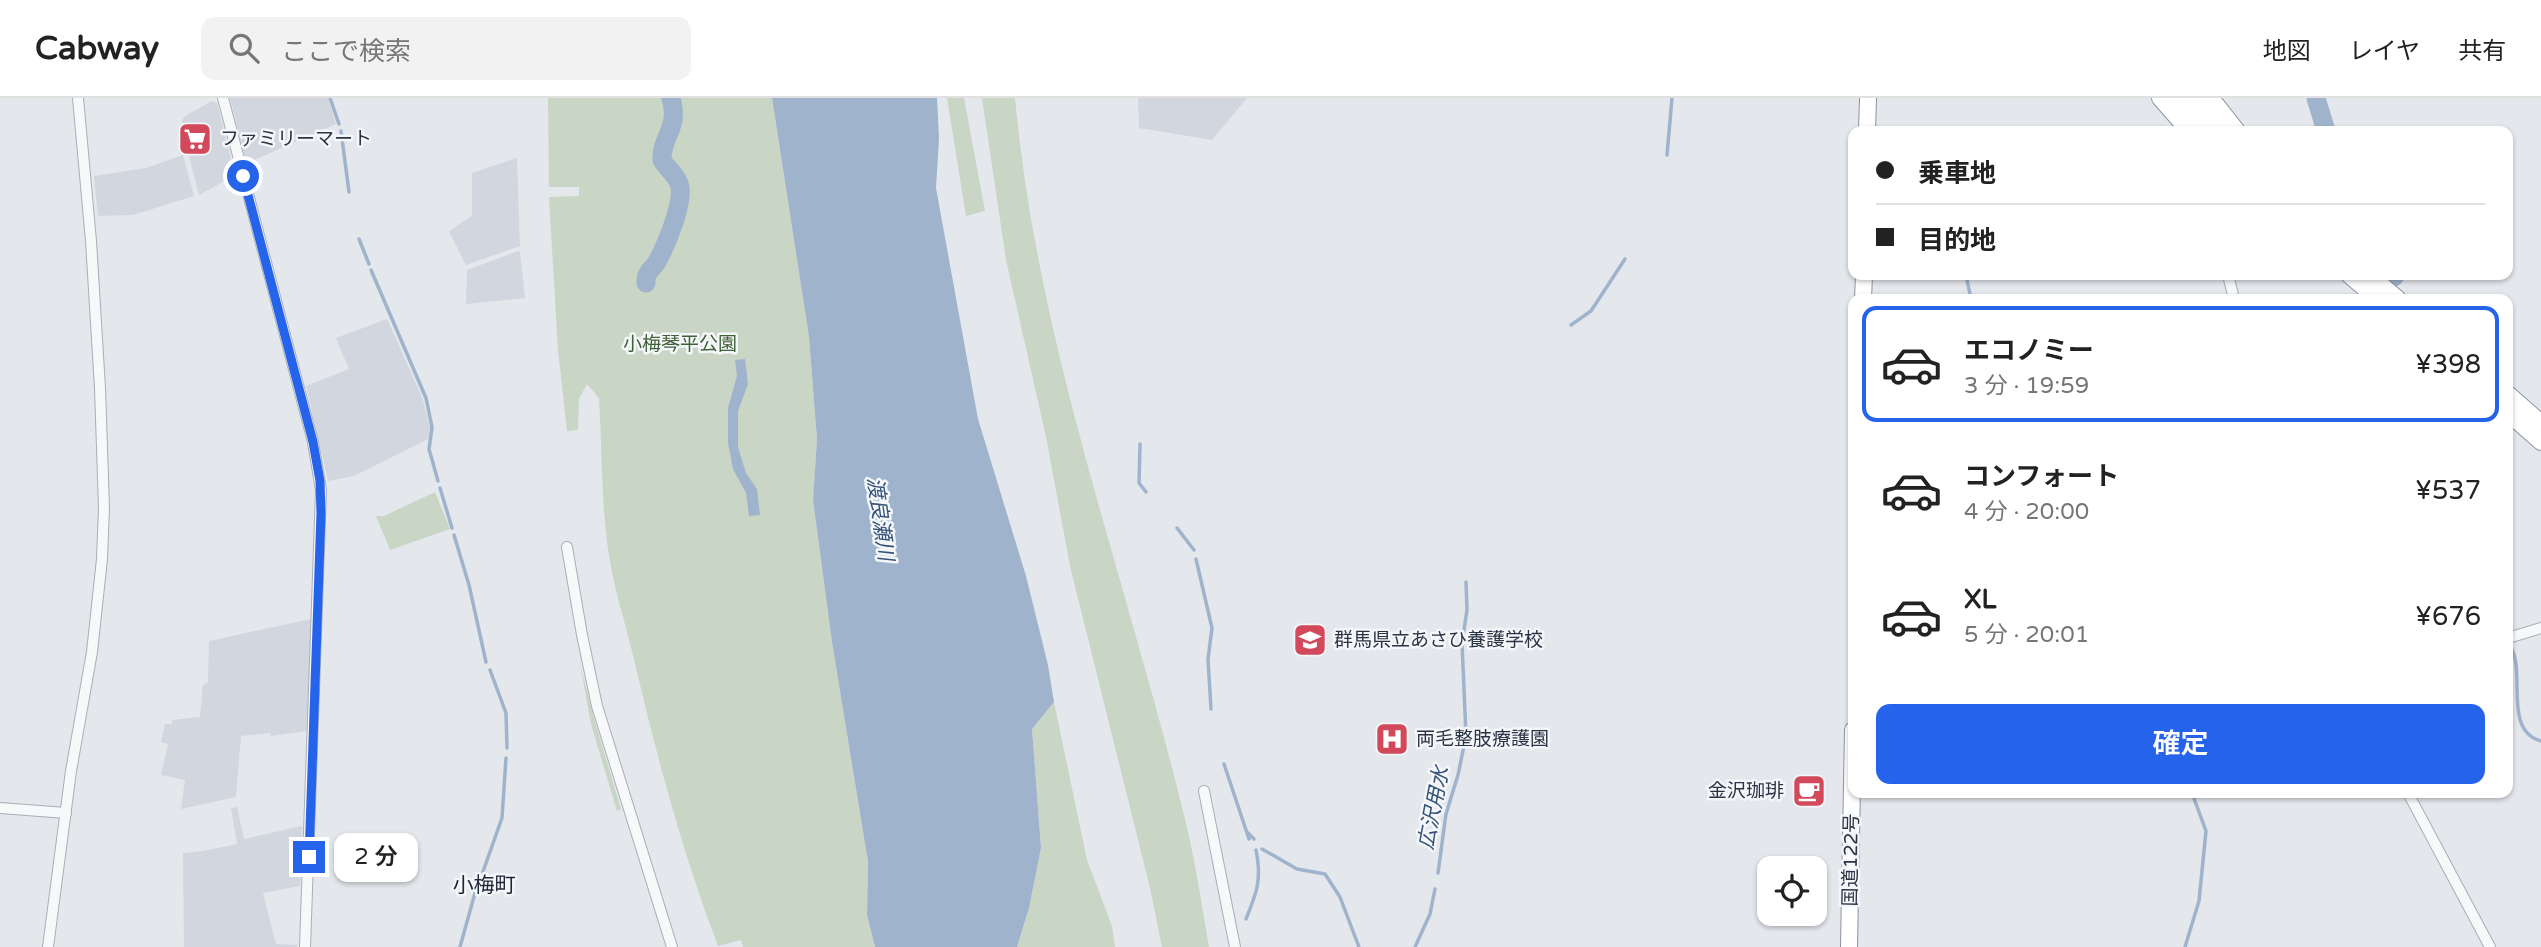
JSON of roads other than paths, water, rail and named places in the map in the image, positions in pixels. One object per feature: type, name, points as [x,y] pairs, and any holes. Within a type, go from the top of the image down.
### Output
[{"type":"highway","points":[[1867,126],[1868,98]]},
{"type":"highway","points":[[2160,98],[2185,126]]},
{"type":"highway","points":[[2178,98],[2202,126]]},
{"type":"highway","points":[[2196,98],[2220,126]]},
{"type":"highway","points":[[2211,98],[2233,126]]},
{"type":"highway","points":[[2361,280],[2373,294]]},
{"type":"highway","points":[[2364,280],[2390,294]]},
{"type":"highway","points":[[2513,398],[2541,423]]},
{"type":"highway","points":[[2513,417],[2541,442]]},
{"type":"highway","name":"国道122号","points":[[1849,947],[1852,798]]},
{"type":"street","points":[[48,947],[93,640],[104,508],[98,349],[78,98]]},
{"type":"street","points":[[223,98],[313,442],[320,481],[305,947]]},
{"type":"street","points":[[567,547],[597,706],[672,947]]},
{"type":"street","points":[[2513,636],[2541,628]]},
{"type":"street","points":[[1204,791],[1235,947]]},
{"type":"street","points":[[2412,798],[2490,947]]},
{"type":"street","points":[[0,808],[66,813]]},
{"type":"water","name":"渡良瀬川","points":[[772,98],[937,98],[939,138],[936,188],[978,419],[1026,576],[1048,665],[1054,702],[1032,729],[1041,848],[1029,908],[1017,947],[875,947],[867,915],[868,862],[832,642],[813,500],[817,439],[809,337]]},
{"type":"water","points":[[745,359],[748,384],[738,411],[738,447],[746,473],[757,489],[760,515],[749,516],[746,493],[733,469],[728,443],[728,408],[737,376],[735,360]]},
{"type":"waterway","points":[[330,98],[339,124]]},
{"type":"waterway","points":[[646,283],[648,273],[658,260],[669,235],[680,195],[677,180],[662,160],[662,152],[672,125],[671,98]]},
{"type":"waterway","name":"広沢用水","points":[[1667,155],[1672,98]]},
{"type":"waterway","points":[[2316,98],[2324,126]]},
{"type":"waterway","points":[[341,131],[349,192]]},
{"type":"waterway","points":[[359,239],[369,264]]},
{"type":"waterway","name":"広沢用水","points":[[1571,325],[1591,311],[1625,259]]},
{"type":"waterway","points":[[371,270],[426,398],[432,427],[429,449],[438,481]]},
{"type":"waterway","points":[[1967,280],[1970,294]]},
{"type":"waterway","points":[[1140,444],[1139,483],[1146,492]]},
{"type":"waterway","points":[[440,488],[452,528]]},
{"type":"waterway","points":[[1177,528],[1194,550]]},
{"type":"waterway","points":[[454,535],[469,585],[486,662]]},
{"type":"waterway","points":[[1196,559],[1212,628],[1208,659],[1211,709]]},
{"type":"waterway","name":"広沢用水","points":[[1438,873],[1446,814],[1466,736],[1462,643],[1467,610],[1466,582]]},
{"type":"waterway","points":[[2513,653],[2522,725],[2529,735],[2541,741]]},
{"type":"waterway","points":[[490,670],[506,713],[507,748]]},
{"type":"waterway","points":[[480,880],[502,818],[506,758]]},
{"type":"waterway","points":[[1224,764],[1249,839]]},
{"type":"waterway","points":[[2185,947],[2199,901],[2206,831],[2194,798]]},
{"type":"waterway","points":[[1248,833],[1254,839]]},
{"type":"waterway","points":[[1262,849],[1297,869],[1325,874],[1340,897],[1359,947]]},
{"type":"waterway","points":[[1246,919],[1257,885],[1259,869],[1256,850]]},
{"type":"waterway","name":"広沢用水","points":[[1415,947],[1430,914],[1435,889]]},
{"type":"waterway","points":[[460,947],[475,893]]},
{"type":"place","name":"ファミリーマート","points":[[195,139]]},
{"type":"place","name":"群馬県立あさひ養護学校","points":[[1310,640]]},
{"type":"place","name":"両毛整肢療護園","points":[[1392,739]]},
{"type":"place","name":"金沢珈琲","points":[[1809,791]]},
{"type":"district","name":"小梅町","points":[[484,885]]},
{"type":"park label","name":"小梅琴平公園","points":[[680,344]]}]
